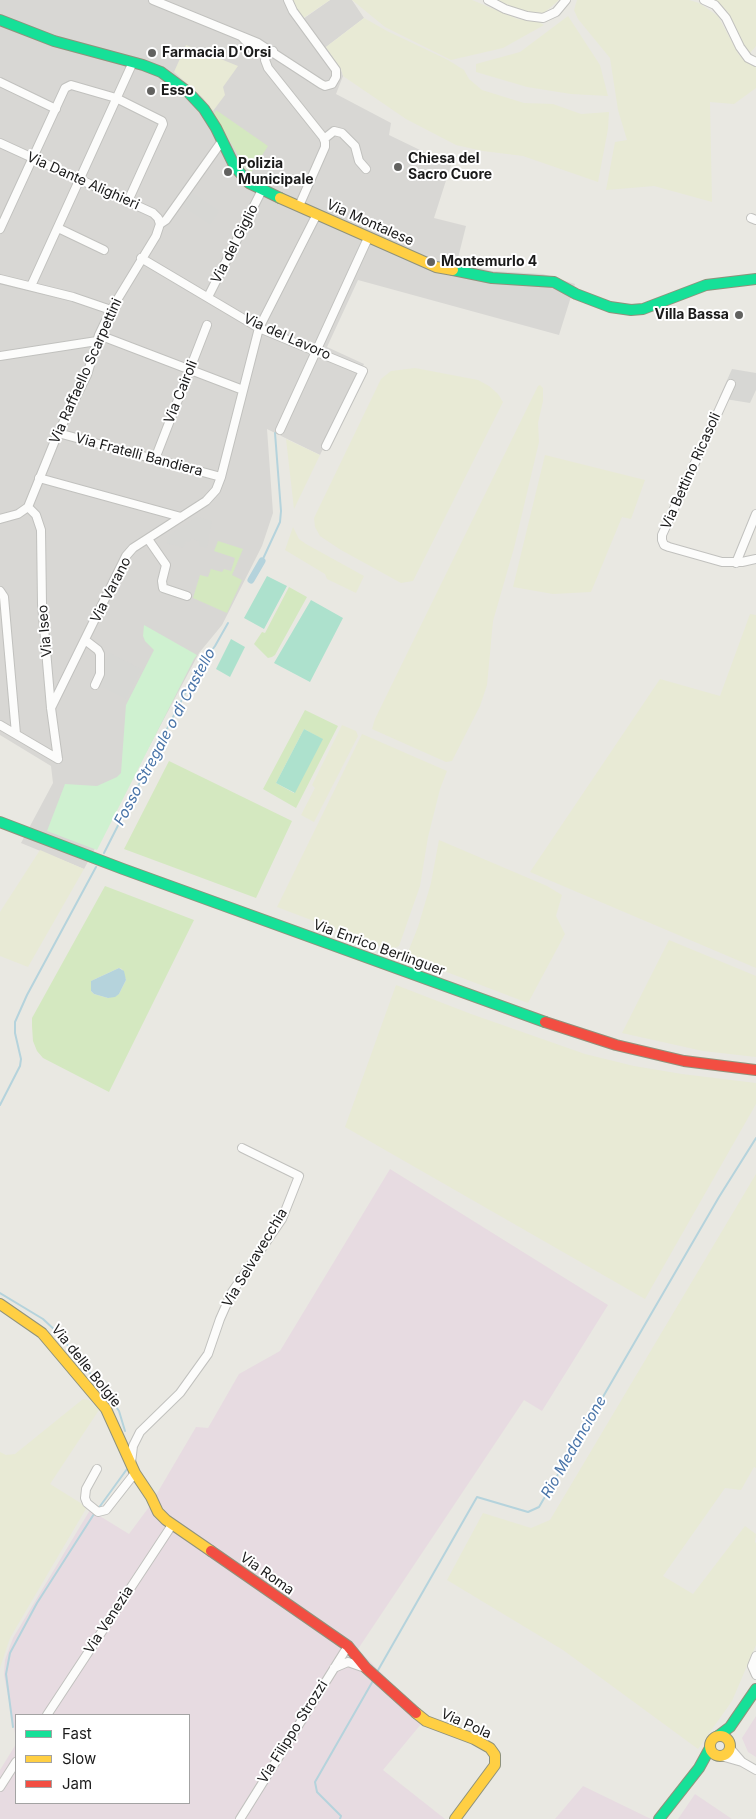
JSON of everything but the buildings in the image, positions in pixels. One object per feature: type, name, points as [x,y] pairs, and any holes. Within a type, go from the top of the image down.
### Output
[{"type":"street","points":[[153,0],[173,4],[242,37],[255,52],[271,52],[325,86],[332,84],[335,81],[336,74],[334,67],[293,11],[288,0]]},
{"type":"street","points":[[488,0],[505,9],[527,16],[543,18],[556,12],[566,0]]},
{"type":"street","points":[[704,0],[715,5],[726,18],[740,47],[748,58],[756,62]]},
{"type":"street","name":"Via Montalese","points":[[0,20],[54,41],[133,62],[161,72],[188,92],[204,109],[235,167],[249,183],[436,267],[492,278],[549,282],[563,291],[610,307],[631,310],[643,309],[706,285],[756,279]]},
{"type":"street","points":[[271,52],[265,60],[268,68],[324,140],[325,148],[299,206]]},
{"type":"street","points":[[31,286],[133,62]]},
{"type":"street","points":[[0,82],[56,109]]},
{"type":"street","points":[[0,229],[65,88],[71,85],[116,98],[162,120],[163,124],[128,201]]},
{"type":"street","points":[[324,140],[334,131],[342,132],[355,146],[359,161],[366,169]]},
{"type":"street","name":"Via Raffaello Scarpettini","points":[[28,507],[58,432],[87,375],[98,338],[111,310],[156,236],[160,224],[166,220],[222,141]]},
{"type":"street","name":"Via Dante Alighieri","points":[[0,143],[153,213],[158,218],[160,224]]},
{"type":"street","name":"Via del Giglio","points":[[208,297],[262,190]]},
{"type":"street","name":"Via Varano","points":[[51,708],[126,556],[134,548],[210,497],[216,490],[221,478],[259,328],[317,214]]},
{"type":"street","points":[[58,228],[104,250]]},
{"type":"street","points":[[280,430],[368,238]]},
{"type":"street","name":"Via del Lavoro","points":[[141,258],[259,328],[363,371],[326,446]]},
{"type":"street","points":[[0,279],[73,297],[111,310]]},
{"type":"street","name":"Via Cairoli","points":[[154,459],[207,325]]},
{"type":"street","points":[[0,356],[98,338],[190,369],[243,390]]},
{"type":"street","name":"Via Bettino Ricasoli","points":[[730,384],[662,535],[662,540],[664,545],[669,547],[715,561],[736,563]]},
{"type":"street","name":"Via Fratelli Bandiera","points":[[58,432],[221,478]]},
{"type":"street","points":[[39,478],[181,517]]},
{"type":"street","points":[[0,520],[18,514],[28,507]]},
{"type":"street","name":"Via Iseo","points":[[16,734],[58,758],[51,708],[42,604],[41,530],[36,515],[28,507]]},
{"type":"street","points":[[736,563],[756,514]]},
{"type":"street","points":[[148,539],[166,565],[162,580],[163,588],[187,596]]},
{"type":"street","points":[[736,563],[756,559]]},
{"type":"street","points":[[0,591],[4,597],[16,734]]},
{"type":"street","points":[[85,640],[98,650],[100,654],[100,674],[95,685]]},
{"type":"street","points":[[0,725],[16,734]]},
{"type":"street","name":"Via Enrico Berlinguer","points":[[0,822],[123,870],[567,1030],[616,1045],[684,1061],[756,1070]]},
{"type":"street","name":"Via Selvavecchia","points":[[131,1463],[134,1446],[140,1432],[180,1393],[208,1354],[232,1292],[282,1219],[299,1176],[242,1148]]},
{"type":"street","name":"Via delle Bolgie","points":[[0,1304],[42,1333],[106,1409],[135,1473]]},
{"type":"street","points":[[97,1469],[86,1489],[85,1498],[87,1503],[98,1512],[106,1510],[135,1473]]},
{"type":"street","name":"Via Roma","points":[[135,1473],[151,1497],[158,1512],[172,1524],[348,1646]]},
{"type":"street","name":"Via Venezia","points":[[48,1714],[172,1524]]},
{"type":"street","name":"Via Filippo Strozzi","points":[[240,1819],[348,1646]]},
{"type":"street","name":"Via Pola","points":[[348,1646],[369,1671],[426,1721],[474,1739],[490,1748],[495,1756],[495,1765],[490,1774],[455,1819]]},
{"type":"street","points":[[756,1656],[752,1666],[756,1675]]},
{"type":"street","points":[[332,1669],[348,1662],[369,1671]]},
{"type":"street","points":[[659,1819],[699,1768],[710,1748],[712,1739],[730,1727],[756,1689]]},
{"type":"street","points":[[699,1768],[719,1756],[727,1754],[730,1727]]},
{"type":"street","points":[[718,1736],[724,1737],[742,1762]]},
{"type":"street","points":[[710,1748],[713,1753],[719,1756],[742,1762],[756,1770]]},
{"type":"street","points":[[0,1787],[15,1764]]},
{"type":"shaded area","points":[[0,0],[292,0],[303,19],[330,0],[352,0],[364,18],[326,47],[341,69],[343,76],[336,94],[391,123],[389,135],[451,165],[434,218],[466,226],[457,262],[492,271],[543,274],[575,284],[559,335],[358,280],[327,347],[364,364],[320,455],[267,429],[273,513],[262,546],[222,625],[199,653],[84,869],[21,843],[53,783],[51,766],[0,735]]},
{"type":"shaded area","points":[[192,193],[219,211],[210,224],[183,206]]},
{"type":"shaded area","points":[[732,369],[756,373],[756,390],[750,403],[719,398]]},
{"type":"shaded area","points":[[197,517],[212,521],[207,548],[199,546],[200,541],[191,539],[190,542],[186,541],[183,548],[166,543],[169,535]]},
{"type":"shaded area","points":[[110,653],[141,669],[125,699],[101,687],[104,658],[107,659]]},
{"type":"shaded area","points":[[390,1169],[608,1305],[542,1411],[524,1400],[358,1649],[426,1718],[383,1770],[445,1819],[0,1819],[0,1770],[15,1746],[15,1804],[190,1804],[190,1714],[15,1714],[15,1734],[4,1675],[5,1660],[13,1638],[90,1510],[129,1534],[149,1507],[196,1427],[208,1428],[239,1374],[280,1351]]},
{"type":"shaded area","points":[[756,1716],[756,1757],[748,1752],[742,1738]]},
{"type":"shaded area","points":[[583,1786],[651,1819],[555,1819]]},
{"type":"shaded area","points":[[695,1794],[732,1819],[678,1819]]},
{"type":"green space","points":[[292,0],[330,0],[302,19]]},
{"type":"green space","points":[[352,0],[472,0],[518,19],[537,21],[544,25],[503,48],[451,60],[385,27]]},
{"type":"green space","points":[[497,0],[559,0],[544,13],[521,11]]},
{"type":"green space","points":[[577,0],[689,0],[699,3],[718,16],[739,55],[756,67],[756,88],[734,104],[710,102],[712,202],[654,186],[606,190],[615,142],[627,140],[618,110],[610,58],[578,19],[574,10]]},
{"type":"green space","points":[[714,0],[756,0],[756,46],[750,53],[743,47],[728,12]]},
{"type":"green space","points":[[568,16],[600,65],[608,96],[571,94],[527,87],[476,72],[476,64],[520,52]]},
{"type":"green space","points":[[364,18],[448,60],[464,70],[469,79],[482,90],[524,103],[553,104],[581,114],[609,112],[608,129],[598,182],[523,156],[483,151],[456,145],[406,119],[343,76],[341,69],[326,47]]},
{"type":"green space","points":[[186,45],[238,66],[223,87],[225,95],[213,111],[203,98],[174,72]]},
{"type":"green space","points":[[216,110],[268,146],[251,173],[245,167],[214,114]]},
{"type":"green space","points":[[415,368],[478,380],[489,386],[498,394],[503,402],[413,581],[401,583],[341,550],[320,536],[315,527],[314,518],[381,379],[391,371]]},
{"type":"green space","points":[[540,385],[543,388],[543,401],[538,423],[539,442],[514,548],[493,621],[487,685],[480,706],[452,761],[446,762],[372,729],[375,719]]},
{"type":"green space","points":[[286,439],[320,455],[294,509]]},
{"type":"green space","points":[[545,455],[645,480],[631,519],[622,517],[591,592],[553,594],[513,587]]},
{"type":"green space","points":[[293,527],[299,539],[306,544],[364,576],[356,593],[327,579],[325,574],[285,550]]},
{"type":"green space","points":[[218,541],[243,549],[232,575],[242,580],[227,613],[193,598],[200,575],[208,577],[211,569],[222,572],[224,569],[231,571],[235,558],[214,551]]},
{"type":"green space","points":[[267,576],[287,586],[264,629],[244,618]]},
{"type":"green space","points":[[289,587],[307,597],[275,655],[268,658],[254,644],[262,632],[265,633]]},
{"type":"green space","points":[[311,600],[343,618],[310,682],[274,663]]},
{"type":"green space","points":[[750,614],[756,615],[756,968],[530,872],[660,679],[720,696]]},
{"type":"green space","points":[[144,625],[197,655],[97,850],[47,831],[65,784],[97,786],[117,777],[121,773],[126,705],[154,650],[145,641],[143,636]]},
{"type":"green space","points":[[231,639],[245,647],[230,677],[216,669]]},
{"type":"green space","points":[[305,710],[338,726],[296,808],[263,789]],"holes":[[[304,729],[322,739],[294,793],[276,783]]]},
{"type":"green space","points":[[342,725],[356,731],[358,736],[314,822],[301,815],[315,788],[312,785]]},
{"type":"green space","points":[[304,729],[323,739],[295,793],[276,783]]},
{"type":"green space","points":[[362,734],[447,771],[440,789],[428,837],[420,886],[399,946],[390,950],[277,907]]},
{"type":"green space","points":[[169,761],[292,821],[256,898],[124,849]]},
{"type":"green space","points":[[439,840],[547,886],[562,895],[556,916],[565,934],[528,1003],[410,958],[408,952],[418,927],[431,883]]},
{"type":"green space","points":[[40,850],[84,869],[28,967],[0,956],[0,912]]},
{"type":"green space","points":[[105,886],[194,920],[109,1092],[43,1058],[37,1051],[33,1041],[32,1018]],"holes":[[[119,968],[122,969],[126,980],[119,994],[108,998],[94,994],[91,991],[91,981]]]},
{"type":"green space","points":[[669,940],[756,976],[756,1057],[703,1051],[622,1033]]},
{"type":"green space","points":[[396,985],[471,1014],[585,1054],[634,1066],[756,1083],[756,1104],[645,1299],[345,1127]]},
{"type":"green space","points":[[756,1174],[756,1468],[754,1467],[741,1490],[725,1488],[663,1576],[693,1594],[745,1526],[756,1534],[756,1645],[732,1701],[698,1749],[563,1650],[447,1580],[483,1513],[531,1528],[550,1520]]},
{"type":"green space","points":[[83,1399],[89,1400],[99,1410],[50,1484],[87,1507],[10,1638],[0,1668],[0,1452],[6,1455],[15,1454]]},
{"type":"water","points":[[119,968],[124,971],[126,980],[119,994],[108,998],[94,994],[91,991],[91,981]]},
{"type":"waterway","name":"Fosso Stregale o di Castello","points":[[262,561],[280,522],[281,511],[275,433]]},
{"type":"waterway","name":"Fosso Stregale o di Castello","points":[[251,580],[262,561]]},
{"type":"waterway","name":"Fosso Stregale o di Castello","points":[[104,853],[196,672],[215,646],[228,623]]},
{"type":"waterway","name":"Fosso Stregale o di Castello","points":[[0,1105],[20,1066],[21,1059],[15,1033],[15,1022],[27,995],[96,867]]},
{"type":"waterway","name":"Rio Medancione","points":[[377,1672],[477,1497],[528,1512],[539,1507],[719,1197],[756,1138]]},
{"type":"waterway","name":"Fosso Stregale o di Castello","points":[[0,1293],[43,1319],[57,1332],[119,1411],[125,1431]]},
{"type":"waterway","name":"Fosso Stregale o di Castello","points":[[98,1509],[127,1469]]},
{"type":"waterway","name":"Fosso Stregale o di Castello","points":[[13,1727],[6,1674],[10,1653],[37,1603],[94,1514]]},
{"type":"waterway","name":"Rio Medancione","points":[[340,1819],[341,1816],[317,1792],[315,1782],[374,1679]]},
{"type":"traffic: fast","points":[[0,20],[54,41],[143,65],[161,72],[188,92],[204,109],[216,128],[235,167],[249,183],[280,198]]},
{"type":"traffic: fast","points":[[453,270],[492,278],[554,282],[576,294],[610,307],[631,310],[643,309],[706,285],[756,279]]},
{"type":"traffic: fast","points":[[0,822],[123,869],[545,1022]]},
{"type":"traffic: fast","points":[[718,1736],[730,1727],[756,1689]]},
{"type":"traffic: fast","points":[[659,1819],[699,1768],[710,1748]]},
{"type":"traffic: slow","points":[[280,198],[436,267],[453,270]]},
{"type":"traffic: slow","points":[[0,1304],[42,1333],[106,1409],[135,1473],[151,1497],[158,1512],[166,1520],[211,1551]]},
{"type":"traffic: slow","points":[[416,1713],[426,1721],[474,1739],[490,1748],[495,1755],[495,1765],[455,1819]]},
{"type":"traffic: slow","points":[[720,1736],[727,1739],[730,1746],[727,1753],[720,1756],[713,1753],[710,1746],[713,1739],[720,1736]]},
{"type":"traffic: jam","points":[[545,1022],[616,1045],[684,1061],[756,1070]]},
{"type":"traffic: jam","points":[[211,1551],[348,1646],[366,1668],[416,1713]]},
{"type":"place","name":"Farmacia D'Orsi","points":[[152,53]]},
{"type":"place","name":"Esso","points":[[151,91]]},
{"type":"place","name":"Chiesa del Sacro Cuore","points":[[398,167]]},
{"type":"place","name":"Polizia Municipale","points":[[228,172]]},
{"type":"place","name":"Montemurlo 4","points":[[431,262]]},
{"type":"place","name":"Villa Bassa","points":[[739,315]]}]
